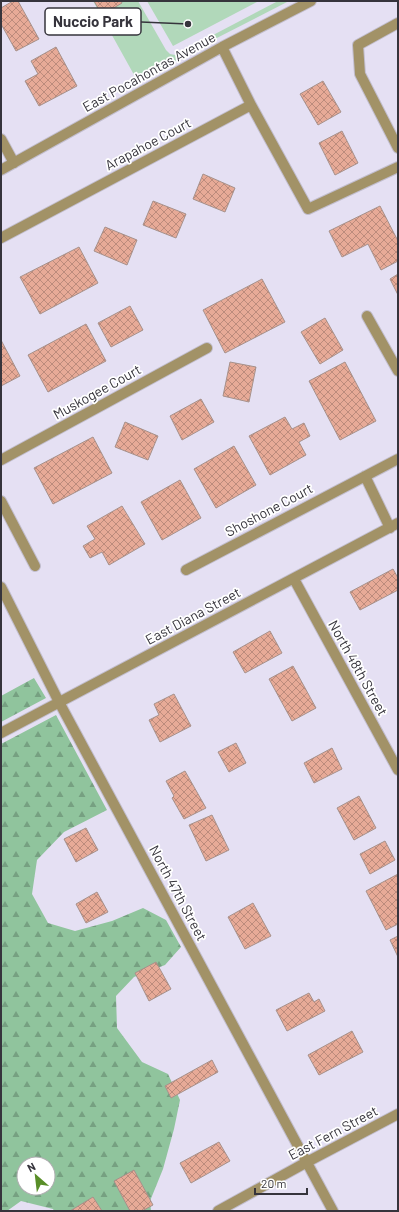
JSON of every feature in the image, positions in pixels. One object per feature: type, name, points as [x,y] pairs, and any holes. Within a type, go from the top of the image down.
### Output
[{"type":"street","name":"East Pocahontas Avenue","points":[[1,170],[222,47],[311,1]]},
{"type":"street","points":[[398,23],[358,45],[360,74],[398,148]]},
{"type":"street","points":[[222,47],[251,105],[308,209],[398,167]]},
{"type":"street","name":"Arapahoe Court","points":[[1,238],[251,105]]},
{"type":"street","points":[[1,139],[14,164]]},
{"type":"street","points":[[367,316],[398,371]]},
{"type":"street","name":"Muskogee Court","points":[[1,460],[207,348]]},
{"type":"street","name":"Shoshone Court","points":[[186,570],[398,458]]},
{"type":"street","points":[[365,476],[394,526]]},
{"type":"street","points":[[1,501],[35,566]]},
{"type":"street","name":"East Diana Street","points":[[1,733],[394,526]]},
{"type":"street","name":"North 48th Street","points":[[294,579],[398,770]]},
{"type":"street","name":"North 47th Street","points":[[1,587],[59,702],[333,1211]]},
{"type":"street","name":"East Fern Street","points":[[218,1211],[306,1162],[398,1114]]},
{"type":"green space","points":[[93,1],[138,1],[166,50],[170,54],[175,55],[278,1],[289,1],[209,42],[138,82]]},
{"type":"green space","points":[[147,1],[259,1],[173,46]]},
{"type":"green space","points":[[34,678],[46,698],[1,722],[1,696]]},
{"type":"green space","points":[[56,715],[107,810],[64,832],[37,860],[32,894],[48,923],[75,931],[112,921],[143,908],[166,920],[181,947],[165,965],[134,977],[116,996],[117,1028],[142,1062],[168,1074],[180,1100],[163,1169],[150,1201],[151,1211],[54,1211],[53,1209],[21,1201],[7,1211],[1,1211],[1,744]]},
{"type":"building","points":[[13,1],[18,1],[39,39],[16,51],[1,24],[1,8]]},
{"type":"building","points":[[94,1],[121,1],[122,3],[102,15]]},
{"type":"building","points":[[56,47],[77,86],[39,106],[25,81],[38,74],[31,61]]},
{"type":"building","points":[[323,81],[341,112],[318,125],[300,94]]},
{"type":"building","points":[[342,131],[358,163],[335,175],[319,143]]},
{"type":"building","points":[[203,174],[235,188],[225,212],[193,199]]},
{"type":"building","points":[[153,201],[186,214],[176,238],[143,225]]},
{"type":"building","points":[[380,206],[398,241],[398,261],[381,270],[368,244],[342,257],[329,231]]},
{"type":"building","points":[[105,227],[137,240],[127,265],[94,251]]},
{"type":"building","points":[[79,247],[98,283],[40,314],[20,277]]},
{"type":"building","points":[[398,274],[398,295],[390,279]]},
{"type":"building","points":[[262,279],[285,322],[225,353],[203,310]]},
{"type":"building","points":[[130,306],[143,330],[111,347],[98,323]]},
{"type":"building","points":[[325,318],[343,350],[320,364],[301,332]]},
{"type":"building","points":[[86,324],[106,361],[48,392],[28,355]]},
{"type":"building","points":[[1,340],[20,376],[1,386]]},
{"type":"building","points":[[230,362],[256,367],[249,402],[223,396]]},
{"type":"building","points":[[345,362],[376,421],[340,440],[309,381]]},
{"type":"building","points":[[201,399],[214,422],[182,440],[170,416]]},
{"type":"building","points":[[285,417],[292,429],[304,423],[310,436],[299,442],[306,455],[270,475],[249,436]]},
{"type":"building","points":[[125,422],[158,436],[148,460],[115,447]]},
{"type":"building","points":[[93,437],[112,473],[53,504],[34,468]]},
{"type":"building","points":[[234,446],[256,485],[216,508],[194,469]]},
{"type":"building","points":[[180,480],[201,518],[162,540],[141,502]]},
{"type":"building","points":[[122,506],[145,544],[109,565],[102,552],[90,558],[83,546],[95,539],[87,526]]},
{"type":"building","points":[[393,569],[398,578],[398,590],[360,610],[350,592]]},
{"type":"building","points":[[270,631],[282,653],[245,673],[233,652]]},
{"type":"building","points":[[293,666],[316,708],[292,721],[269,679]]},
{"type":"building","points":[[174,694],[191,726],[160,742],[149,720],[159,715],[154,704]]},
{"type":"building","points":[[236,743],[246,763],[229,772],[218,752]]},
{"type":"building","points":[[332,748],[342,769],[314,783],[304,763]]},
{"type":"building","points":[[185,771],[206,808],[184,819],[172,798],[174,796],[166,781]]},
{"type":"building","points":[[359,796],[376,828],[354,840],[337,808]]},
{"type":"building","points":[[212,815],[229,850],[206,861],[189,825]]},
{"type":"building","points":[[86,828],[98,850],[76,862],[64,839]]},
{"type":"building","points":[[385,841],[395,860],[370,874],[360,854]]},
{"type":"building","points":[[398,874],[398,924],[386,930],[366,891]]},
{"type":"building","points":[[97,892],[108,912],[86,923],[76,904]]},
{"type":"building","points":[[253,903],[271,936],[245,949],[228,917]]},
{"type":"building","points":[[398,936],[398,957],[390,940]]},
{"type":"building","points":[[156,962],[171,989],[149,1001],[135,973]]},
{"type":"building","points":[[309,993],[314,1002],[319,999],[325,1011],[287,1031],[276,1010]]},
{"type":"building","points":[[352,1031],[363,1052],[319,1075],[308,1055]]},
{"type":"building","points":[[212,1060],[218,1072],[171,1098],[165,1086]]},
{"type":"building","points":[[219,1142],[230,1161],[191,1183],[180,1163]]},
{"type":"building","points":[[134,1170],[153,1205],[142,1211],[130,1211],[114,1181]]},
{"type":"building","points":[[93,1197],[102,1211],[70,1211]]},
{"type":"place","name":"Nuccio Park","points":[[188,24]]}]
